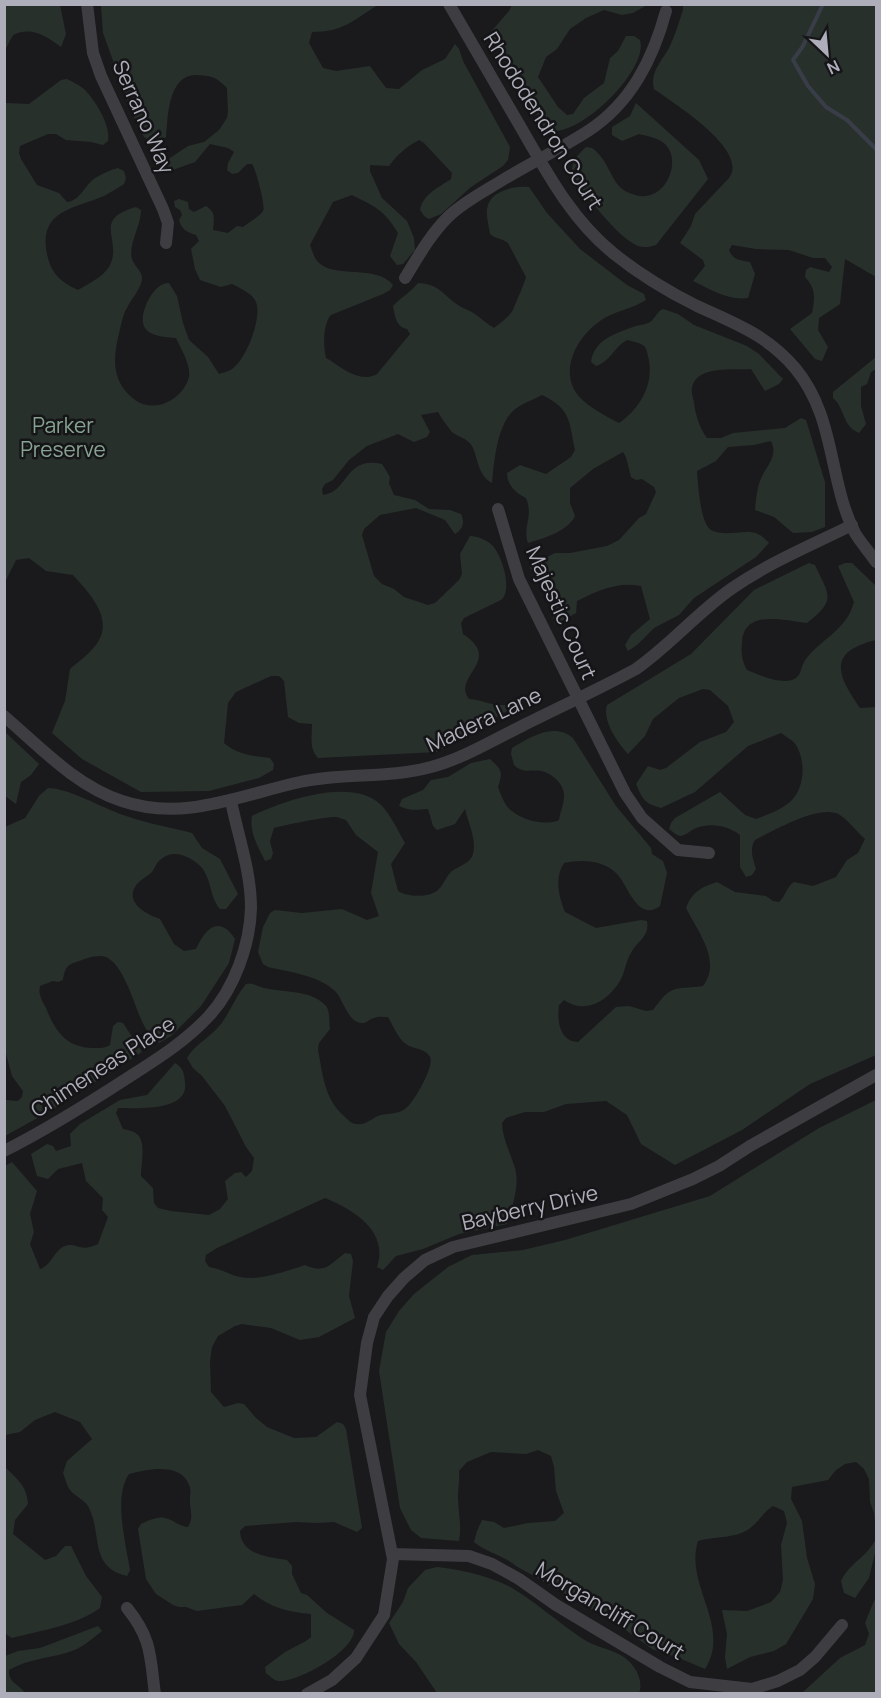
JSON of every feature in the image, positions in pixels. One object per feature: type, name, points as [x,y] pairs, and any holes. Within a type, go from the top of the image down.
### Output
[{"type":"street","name":"Serrano Way","points":[[87,4],[91,42],[101,76],[163,209],[168,223],[166,243]]},
{"type":"street","name":"Rhododendron Court","points":[[449,4],[539,158],[570,208],[590,232],[612,252],[666,289],[769,342],[792,365],[821,412],[852,525],[876,562]]},
{"type":"street","points":[[405,278],[448,217],[472,198],[590,130],[618,105],[633,88],[652,54],[666,10]]},
{"type":"street","name":"Majestic Court","points":[[498,509],[519,579],[625,793],[642,818],[678,850],[709,853]]},
{"type":"street","name":"Madera Lane","points":[[4,716],[84,783],[123,802],[164,809],[185,809],[231,801],[318,779],[398,774],[433,767],[469,753],[618,679],[653,657],[729,590],[752,575],[852,525]]},
{"type":"street","name":"Chimeneas Place","points":[[4,1151],[86,1105],[166,1053],[209,1016],[225,993],[243,952],[250,909],[247,868],[231,801]]},
{"type":"street","name":"Bayberry Drive","points":[[393,1554],[360,1395],[367,1343],[374,1317],[404,1278],[425,1260],[453,1247],[631,1204],[693,1179],[876,1075]]},
{"type":"street","points":[[307,1694],[332,1680],[356,1658],[368,1642],[384,1615],[393,1554]]},
{"type":"street","name":"Morgancliff Court","points":[[393,1554],[469,1556],[492,1564],[660,1667],[690,1682],[712,1686],[752,1689],[778,1681],[800,1670],[815,1657],[842,1625]]},
{"type":"street","points":[[127,1608],[140,1623],[147,1639],[155,1694]]},
{"type":"green space","points":[[5,4],[60,5],[66,34],[61,47],[44,36],[32,32],[20,32],[13,35],[5,50]]},
{"type":"green space","name":"Parker Preserve","points":[[101,5],[378,5],[340,27],[312,32],[309,43],[323,68],[336,71],[370,66],[386,88],[399,89],[422,70],[445,59],[455,44],[510,147],[508,160],[503,166],[471,187],[441,214],[429,219],[420,210],[424,200],[451,179],[452,173],[424,143],[419,140],[410,145],[389,166],[370,165],[370,171],[382,198],[407,221],[414,238],[415,250],[403,264],[397,265],[390,256],[398,233],[384,214],[352,195],[333,202],[310,245],[318,262],[334,270],[377,275],[393,285],[383,294],[331,315],[326,323],[324,335],[326,358],[357,376],[370,377],[377,374],[410,334],[398,323],[393,306],[418,283],[431,285],[494,328],[504,320],[513,310],[526,277],[508,243],[490,234],[487,208],[490,200],[499,193],[511,188],[529,187],[547,213],[580,249],[627,285],[644,294],[646,300],[600,321],[578,344],[570,374],[577,394],[596,410],[619,423],[627,417],[640,402],[648,385],[650,366],[645,347],[627,340],[605,361],[596,366],[591,362],[593,354],[608,338],[621,331],[649,323],[663,309],[678,314],[694,325],[747,346],[759,354],[783,379],[779,384],[765,391],[751,369],[716,370],[700,375],[692,391],[700,426],[707,438],[721,438],[733,433],[785,428],[801,418],[806,420],[825,482],[825,527],[812,532],[793,533],[774,517],[755,510],[759,484],[772,457],[771,441],[728,447],[716,461],[697,471],[704,520],[711,530],[722,533],[753,532],[769,543],[756,557],[694,598],[679,615],[654,628],[628,651],[625,645],[631,635],[650,619],[641,586],[616,586],[592,594],[577,601],[576,613],[555,625],[548,596],[529,566],[555,553],[570,553],[607,546],[619,540],[639,518],[646,514],[656,492],[654,487],[642,479],[636,480],[631,477],[623,452],[593,469],[570,488],[570,503],[575,516],[567,526],[554,534],[528,543],[526,532],[529,511],[526,498],[510,485],[507,473],[520,465],[546,474],[571,457],[575,450],[570,424],[559,405],[542,395],[513,411],[500,435],[492,483],[481,471],[472,446],[468,441],[452,432],[438,412],[421,415],[430,432],[427,437],[414,442],[398,434],[367,446],[349,460],[333,480],[325,484],[322,489],[323,495],[338,488],[360,465],[382,464],[390,477],[389,483],[394,495],[415,500],[429,509],[450,510],[461,514],[462,525],[455,534],[445,520],[416,508],[380,515],[364,529],[362,535],[374,576],[382,584],[394,589],[404,597],[428,605],[435,603],[459,580],[462,574],[460,554],[470,536],[487,541],[492,545],[505,572],[506,589],[501,600],[464,618],[461,623],[463,634],[479,652],[465,691],[469,699],[505,705],[507,711],[437,752],[318,758],[312,746],[312,724],[299,723],[288,717],[284,681],[279,676],[271,676],[236,692],[228,703],[224,743],[252,756],[270,758],[274,764],[273,770],[259,778],[209,791],[141,792],[82,759],[52,733],[65,701],[70,669],[95,646],[101,636],[102,617],[87,590],[73,575],[46,571],[29,558],[16,560],[5,582],[5,103],[29,104],[61,80],[67,79],[88,94],[105,120],[108,141],[103,145],[66,140],[56,134],[48,134],[20,146],[19,153],[37,185],[59,193],[67,202],[79,196],[91,181],[109,171],[118,168],[124,171],[126,178],[124,184],[104,196],[70,208],[53,220],[48,228],[46,239],[47,254],[54,272],[78,290],[99,277],[109,267],[113,257],[111,225],[114,218],[136,207],[141,210],[131,253],[142,279],[124,315],[115,359],[117,377],[121,385],[135,400],[143,404],[159,405],[174,398],[186,385],[189,377],[187,362],[176,338],[155,335],[145,328],[143,323],[145,308],[157,288],[169,283],[177,296],[189,340],[208,357],[219,374],[232,369],[243,357],[252,337],[257,316],[255,300],[245,291],[232,284],[221,287],[200,280],[191,249],[199,241],[196,235],[183,228],[179,220],[182,215],[175,207],[174,201],[179,199],[188,202],[189,209],[194,212],[206,206],[213,213],[213,230],[228,233],[237,226],[243,227],[259,215],[264,208],[252,164],[247,164],[238,173],[232,174],[227,170],[234,152],[228,148],[210,144],[195,162],[167,172],[163,168],[164,162],[188,146],[204,142],[219,130],[227,118],[227,88],[211,77],[197,75],[180,81],[171,98],[166,137],[161,141],[144,137],[132,113],[103,33]]},
{"type":"green space","points":[[512,5],[647,5],[633,13],[622,15],[604,10],[586,18],[570,29],[557,49],[546,57],[538,77],[558,107],[567,115],[573,114],[584,98],[604,83],[610,58],[618,51],[626,36],[634,36],[640,40],[640,53],[634,68],[623,84],[593,113],[577,124],[561,130],[548,131],[540,122],[530,98],[489,34]]},
{"type":"green space","points":[[683,5],[876,5],[876,277],[845,259],[840,304],[819,318],[818,330],[828,347],[822,361],[815,359],[790,329],[812,313],[814,294],[805,277],[806,270],[810,267],[829,272],[832,267],[825,258],[813,258],[789,250],[756,249],[732,245],[729,250],[732,256],[750,262],[755,274],[748,298],[726,296],[693,281],[705,266],[703,260],[680,243],[691,226],[695,214],[729,178],[733,167],[729,154],[720,141],[692,116],[654,89],[653,77],[672,42]]},
{"type":"green space","points":[[636,103],[699,160],[708,179],[656,245],[647,247],[638,246],[621,234],[592,203],[571,174],[576,159],[586,147],[592,148],[600,155],[616,182],[625,191],[646,196],[662,187],[668,179],[672,160],[665,144],[639,134],[622,141],[612,135],[612,127],[630,116]]},
{"type":"green space","points":[[876,357],[876,369],[871,372],[867,384],[861,387],[861,406],[866,424],[859,433],[849,426],[833,398],[833,392]]},
{"type":"green space","points":[[809,563],[815,565],[827,591],[828,597],[823,608],[807,623],[766,619],[749,625],[744,632],[742,657],[747,670],[781,681],[795,679],[810,654],[845,621],[854,602],[838,566],[852,563],[876,586],[876,640],[848,652],[841,666],[845,683],[860,708],[876,707],[876,1055],[810,1084],[742,1130],[675,1165],[641,1144],[627,1115],[606,1101],[566,1104],[544,1112],[525,1112],[506,1118],[502,1123],[503,1129],[517,1181],[507,1224],[459,1234],[423,1249],[396,1256],[383,1270],[377,1267],[378,1243],[366,1224],[347,1209],[325,1198],[206,1255],[205,1261],[209,1267],[248,1278],[273,1275],[305,1265],[317,1269],[326,1267],[345,1253],[351,1254],[353,1261],[349,1296],[355,1318],[319,1337],[300,1340],[271,1328],[242,1324],[218,1336],[212,1347],[211,1392],[224,1407],[238,1403],[244,1404],[267,1427],[294,1438],[316,1437],[337,1422],[343,1424],[346,1429],[362,1528],[357,1532],[334,1522],[296,1522],[245,1526],[240,1531],[245,1545],[250,1550],[264,1556],[287,1560],[292,1566],[292,1574],[301,1593],[354,1630],[352,1638],[345,1647],[324,1664],[298,1677],[275,1680],[266,1673],[265,1667],[311,1637],[311,1614],[281,1608],[267,1603],[254,1594],[242,1605],[197,1611],[173,1605],[156,1594],[146,1579],[138,1529],[141,1524],[159,1518],[188,1527],[191,1519],[190,1490],[185,1478],[179,1473],[163,1469],[129,1474],[124,1484],[121,1508],[130,1570],[127,1576],[115,1572],[101,1557],[88,1506],[70,1490],[63,1473],[67,1461],[92,1439],[80,1422],[55,1412],[35,1420],[20,1432],[5,1435],[5,1166],[12,1162],[37,1191],[30,1214],[34,1232],[30,1244],[40,1269],[65,1246],[87,1248],[98,1244],[108,1217],[102,1210],[103,1198],[86,1181],[82,1163],[58,1169],[48,1179],[37,1176],[31,1154],[47,1144],[53,1146],[56,1151],[71,1146],[70,1134],[80,1124],[120,1100],[147,1095],[175,1063],[182,1069],[185,1083],[184,1092],[179,1099],[170,1104],[148,1108],[118,1108],[116,1113],[123,1129],[138,1135],[142,1143],[141,1176],[153,1188],[154,1203],[158,1208],[209,1215],[220,1209],[228,1199],[225,1181],[235,1173],[241,1172],[246,1177],[252,1171],[254,1158],[225,1106],[187,1058],[221,1024],[246,984],[305,994],[326,1006],[330,1029],[319,1043],[318,1050],[323,1077],[333,1102],[350,1122],[362,1124],[409,1106],[418,1093],[429,1068],[431,1062],[428,1054],[403,1042],[388,1017],[376,1017],[363,1023],[356,1022],[349,1015],[335,991],[328,986],[303,975],[268,967],[263,964],[258,952],[263,927],[270,913],[275,910],[302,913],[342,909],[367,920],[379,916],[371,893],[378,852],[356,835],[346,820],[332,817],[274,828],[270,841],[273,853],[271,859],[265,861],[253,834],[252,816],[298,798],[316,794],[352,792],[367,796],[384,808],[405,843],[391,864],[398,891],[412,895],[434,893],[452,871],[472,857],[474,843],[465,809],[455,824],[437,830],[433,826],[428,809],[403,808],[399,806],[402,799],[423,790],[431,780],[448,777],[471,763],[490,759],[500,772],[498,787],[511,810],[523,818],[538,822],[559,820],[564,793],[559,782],[545,772],[525,771],[518,768],[514,765],[511,754],[512,748],[542,733],[558,731],[573,738],[616,806],[651,848],[652,854],[663,861],[667,873],[660,906],[646,910],[640,907],[618,875],[607,866],[586,861],[564,863],[558,881],[559,894],[565,912],[596,928],[641,920],[647,921],[647,931],[629,956],[621,979],[610,994],[588,1006],[572,1004],[564,1000],[559,1005],[558,1017],[563,1034],[572,1041],[578,1042],[616,1007],[629,1006],[646,1011],[653,1010],[664,996],[673,990],[703,986],[710,967],[709,957],[702,937],[686,908],[694,894],[717,882],[735,892],[766,896],[779,902],[794,882],[813,886],[836,877],[847,860],[858,853],[865,839],[840,815],[832,812],[810,815],[755,840],[752,850],[756,869],[752,875],[746,877],[740,867],[740,835],[730,829],[712,825],[694,829],[680,836],[669,829],[671,823],[675,818],[720,792],[745,815],[756,819],[786,805],[799,790],[801,782],[801,759],[795,743],[781,733],[748,746],[695,792],[661,808],[645,800],[636,784],[648,766],[660,770],[666,768],[700,742],[726,732],[734,722],[728,706],[710,690],[703,689],[679,698],[653,719],[645,736],[628,754],[609,725],[607,705],[691,654],[754,590]]},
{"type":"green space","points":[[5,732],[39,764],[31,775],[21,782],[16,804],[5,796]]},
{"type":"green space","points":[[48,788],[75,795],[131,818],[192,833],[202,848],[220,859],[238,894],[226,909],[220,909],[216,904],[203,869],[194,861],[179,854],[169,855],[159,861],[152,872],[135,887],[133,899],[140,908],[160,919],[174,944],[184,951],[196,949],[204,935],[213,927],[223,927],[235,939],[229,963],[201,1006],[171,1036],[159,1043],[146,1029],[125,979],[113,962],[106,957],[92,957],[72,964],[67,967],[63,980],[40,986],[41,997],[53,1024],[68,1041],[83,1047],[106,1047],[110,1045],[113,1026],[118,1022],[123,1023],[142,1052],[50,1111],[5,1136],[5,1100],[18,1101],[23,1091],[12,1076],[5,1050],[5,827],[25,818],[39,796]]},
{"type":"green space","points":[[876,1100],[876,1533],[874,1513],[870,1502],[869,1479],[864,1469],[856,1462],[845,1464],[828,1480],[792,1487],[791,1499],[802,1521],[807,1558],[815,1584],[813,1599],[786,1644],[774,1651],[750,1657],[727,1669],[725,1657],[727,1634],[722,1610],[747,1611],[771,1602],[780,1592],[783,1580],[781,1545],[787,1523],[784,1511],[773,1506],[743,1532],[698,1541],[695,1557],[697,1574],[711,1621],[713,1637],[712,1653],[705,1669],[652,1649],[613,1621],[474,1542],[482,1520],[494,1522],[504,1528],[555,1521],[564,1513],[556,1491],[551,1456],[538,1450],[526,1454],[491,1452],[467,1462],[459,1471],[459,1541],[421,1538],[411,1530],[400,1508],[379,1371],[386,1332],[399,1311],[414,1294],[448,1267],[472,1255],[523,1250],[565,1240],[710,1196],[819,1128]]},
{"type":"green space","points":[[5,1467],[23,1488],[28,1504],[15,1520],[13,1534],[45,1560],[56,1556],[65,1546],[71,1546],[86,1576],[102,1597],[100,1608],[80,1619],[12,1638],[4,1629]]},
{"type":"green space","points":[[876,1538],[876,1549],[869,1578],[855,1598],[844,1593],[841,1581],[849,1569],[869,1550]]},
{"type":"green space","points":[[437,1567],[476,1574],[504,1584],[583,1639],[619,1654],[632,1664],[637,1672],[640,1682],[639,1693],[437,1693],[416,1662],[399,1644],[389,1623],[403,1602],[408,1588],[425,1570]]},
{"type":"green space","points":[[876,1596],[876,1693],[802,1693],[840,1658],[865,1645],[869,1634],[865,1623]]},
{"type":"green space","points":[[98,1626],[102,1631],[78,1648],[25,1663],[9,1670],[12,1681],[25,1693],[5,1693],[5,1656],[18,1651],[40,1648]]},
{"type":"waterway","points":[[823,4],[803,46],[793,60],[808,86],[826,107],[847,120],[876,149]]}]
